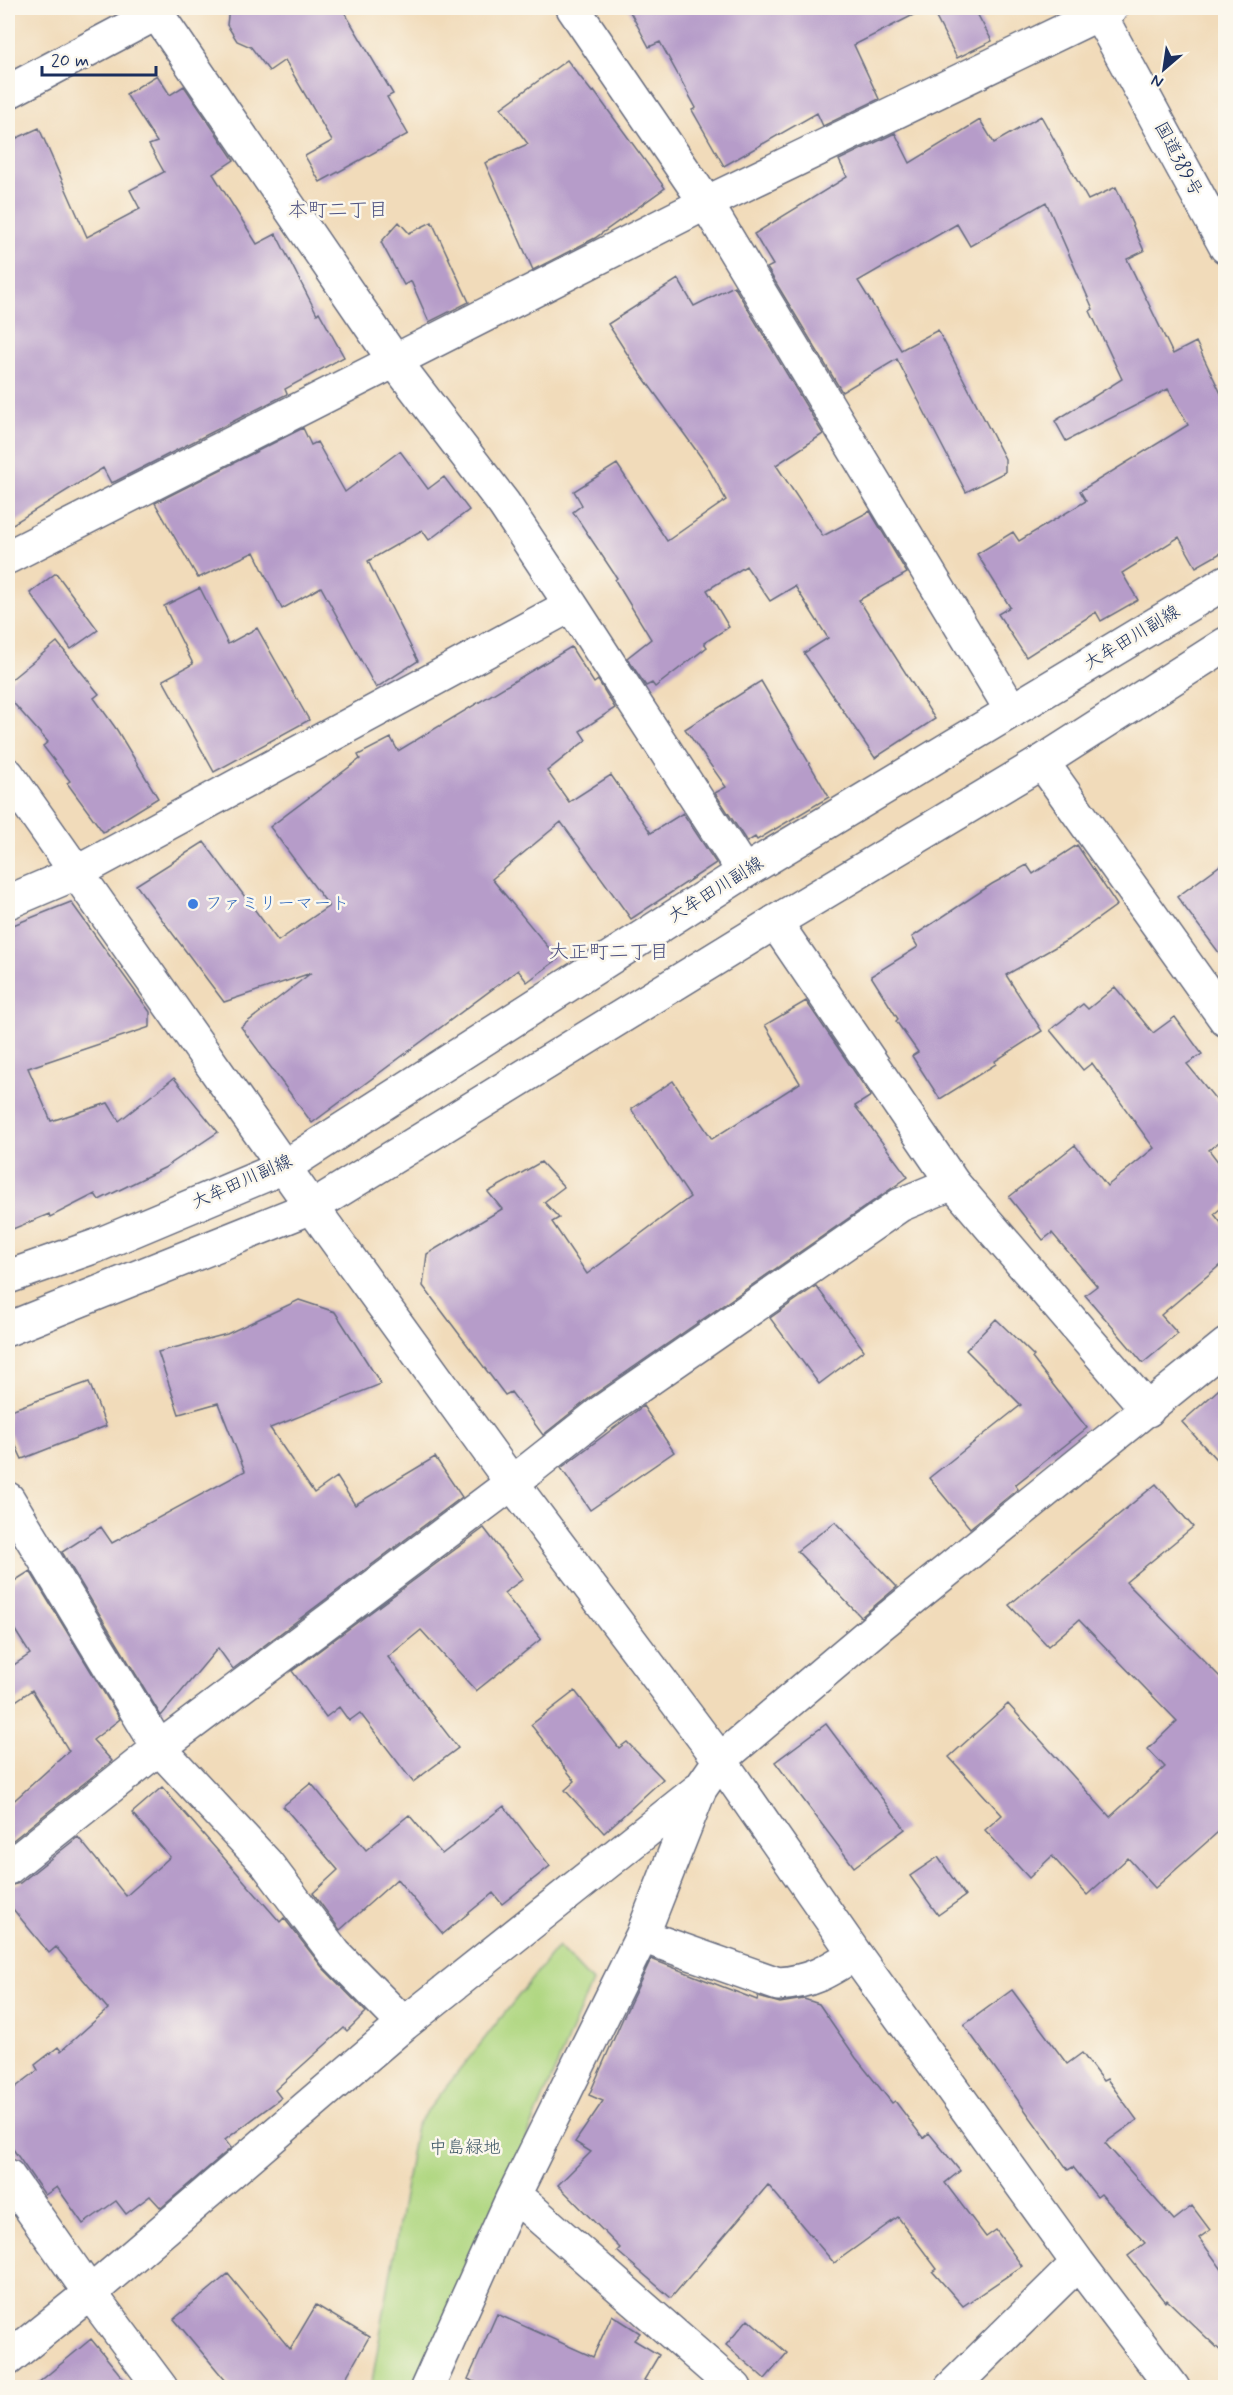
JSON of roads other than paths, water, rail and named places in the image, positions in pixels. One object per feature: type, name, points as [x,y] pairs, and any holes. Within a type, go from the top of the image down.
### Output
[{"type":"main road","points":[[573,8],[706,203],[1012,711]]},
{"type":"main road","points":[[8,92],[155,10],[394,360],[504,504],[744,872]]},
{"type":"main road","points":[[8,557],[706,203],[1103,10]]},
{"type":"main road","name":"国道389号","points":[[1103,10],[1226,247]]},
{"type":"main road","name":"大牟田川副線","points":[[8,1277],[96,1246],[284,1167],[744,872],[1226,582]]},
{"type":"main road","points":[[8,902],[76,873],[571,605]]},
{"type":"main road","points":[[8,1329],[312,1207],[775,922],[1042,762],[1226,644]]},
{"type":"main road","points":[[1042,762],[1226,1020]]},
{"type":"main road","points":[[8,775],[312,1207],[512,1483],[720,1760],[855,1954],[1078,2263],[1173,2388]]},
{"type":"main road","points":[[775,922],[953,1183],[1148,1410]]},
{"type":"main road","points":[[8,1868],[159,1748],[512,1483],[603,1411],[900,1205],[953,1183]]},
{"type":"main road","points":[[427,2388],[512,2199],[642,1936],[700,1789],[720,1760],[875,1629],[1226,1345]]},
{"type":"main road","points":[[8,1499],[159,1748],[267,1864],[335,1954],[404,2024]]},
{"type":"main road","points":[[8,2359],[90,2293],[404,2024],[700,1789]]},
{"type":"main road","points":[[642,1936],[778,1984],[801,1983],[824,1974],[855,1954]]},
{"type":"main road","points":[[8,2176],[90,2293],[161,2388]]},
{"type":"main road","points":[[512,2199],[526,2205],[735,2388]]},
{"type":"main road","points":[[951,2388],[1078,2263]]},
{"type":"place","name":"ファミリーマート","points":[[193,904]]},
{"type":"district","name":"本町二丁目","points":[[338,210]]},
{"type":"district","name":"大正町二丁目","points":[[609,952]]},
{"type":"park label","name":"中島緑地","points":[[465,2148]]}]
